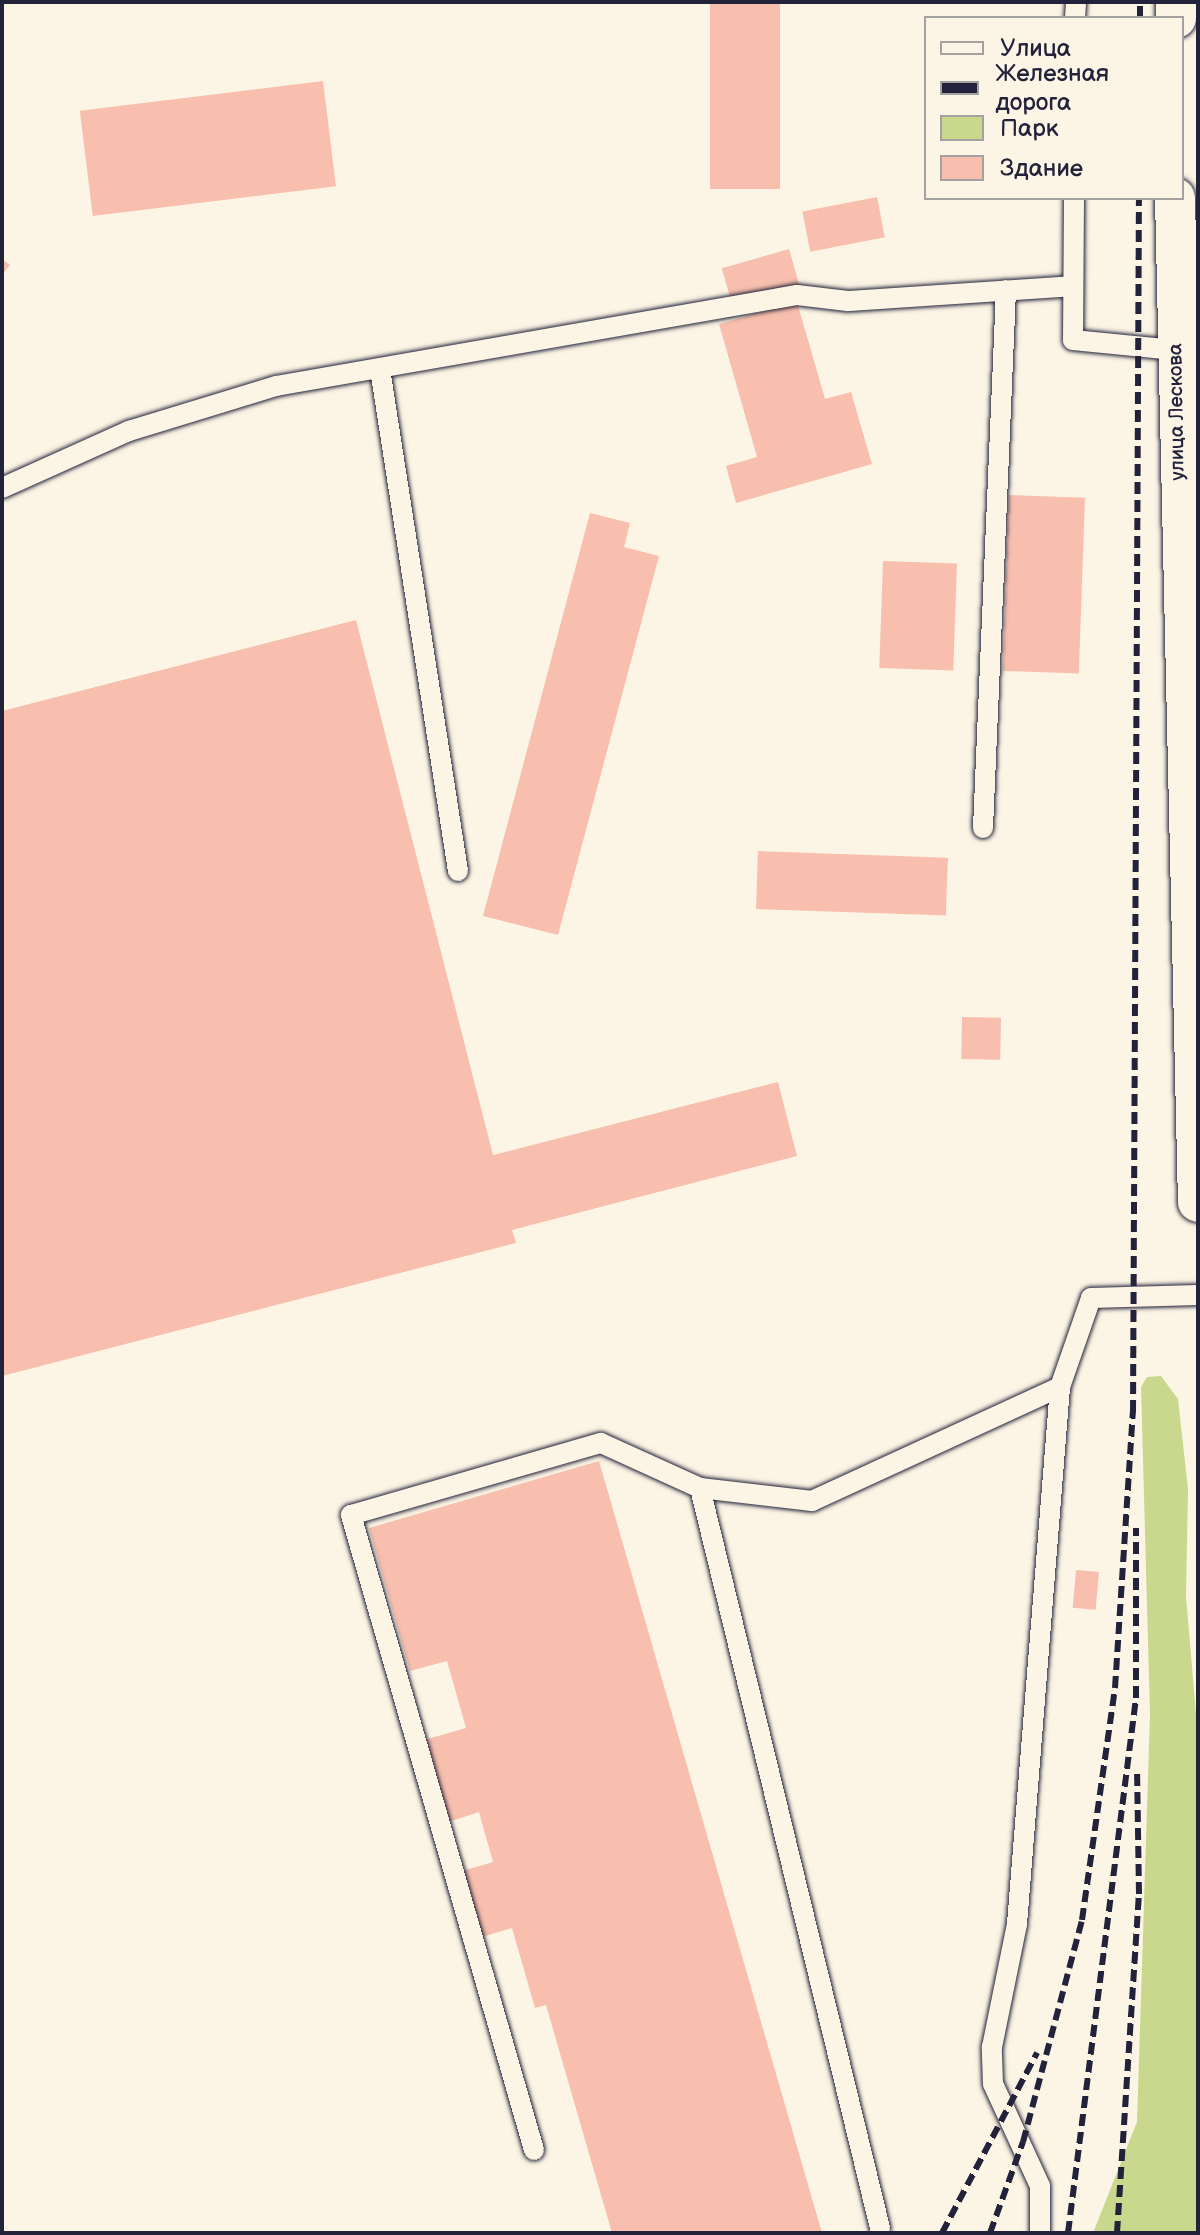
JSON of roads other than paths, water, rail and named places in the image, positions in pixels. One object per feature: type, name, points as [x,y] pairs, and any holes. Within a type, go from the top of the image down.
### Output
[{"type":"street","name":"улица Лескова","points":[[1175,200],[1175,350],[1198,1202]]},
{"type":"lane","points":[[1074,200],[1073,340],[1175,350]]},
{"type":"lane","points":[[2,488],[129,431],[276,386],[797,295],[848,301],[1073,286]]},
{"type":"lane","points":[[983,828],[1006,290]]},
{"type":"lane","points":[[380,369],[458,871]]},
{"type":"lane","points":[[1040,2233],[1040,2186],[993,2084],[992,2047],[1017,1924],[1060,1387],[1091,1298],[1198,1295]]},
{"type":"lane","points":[[534,2150],[351,1515],[601,1443],[700,1488],[812,1501],[1060,1387]]},
{"type":"lane","points":[[700,1488],[880,2228]]},
{"type":"railway","points":[[1140,2],[1140,16]]},
{"type":"railway","points":[[990,2233],[1023,2142],[1082,1920],[1115,1688],[1133,1412],[1139,200]]},
{"type":"railway","points":[[1068,2233],[1136,1698],[1136,1528]]},
{"type":"railway","points":[[1117,2233],[1139,1894],[1137,1770]]},
{"type":"railway","points":[[942,2233],[1037,2053]]}]
